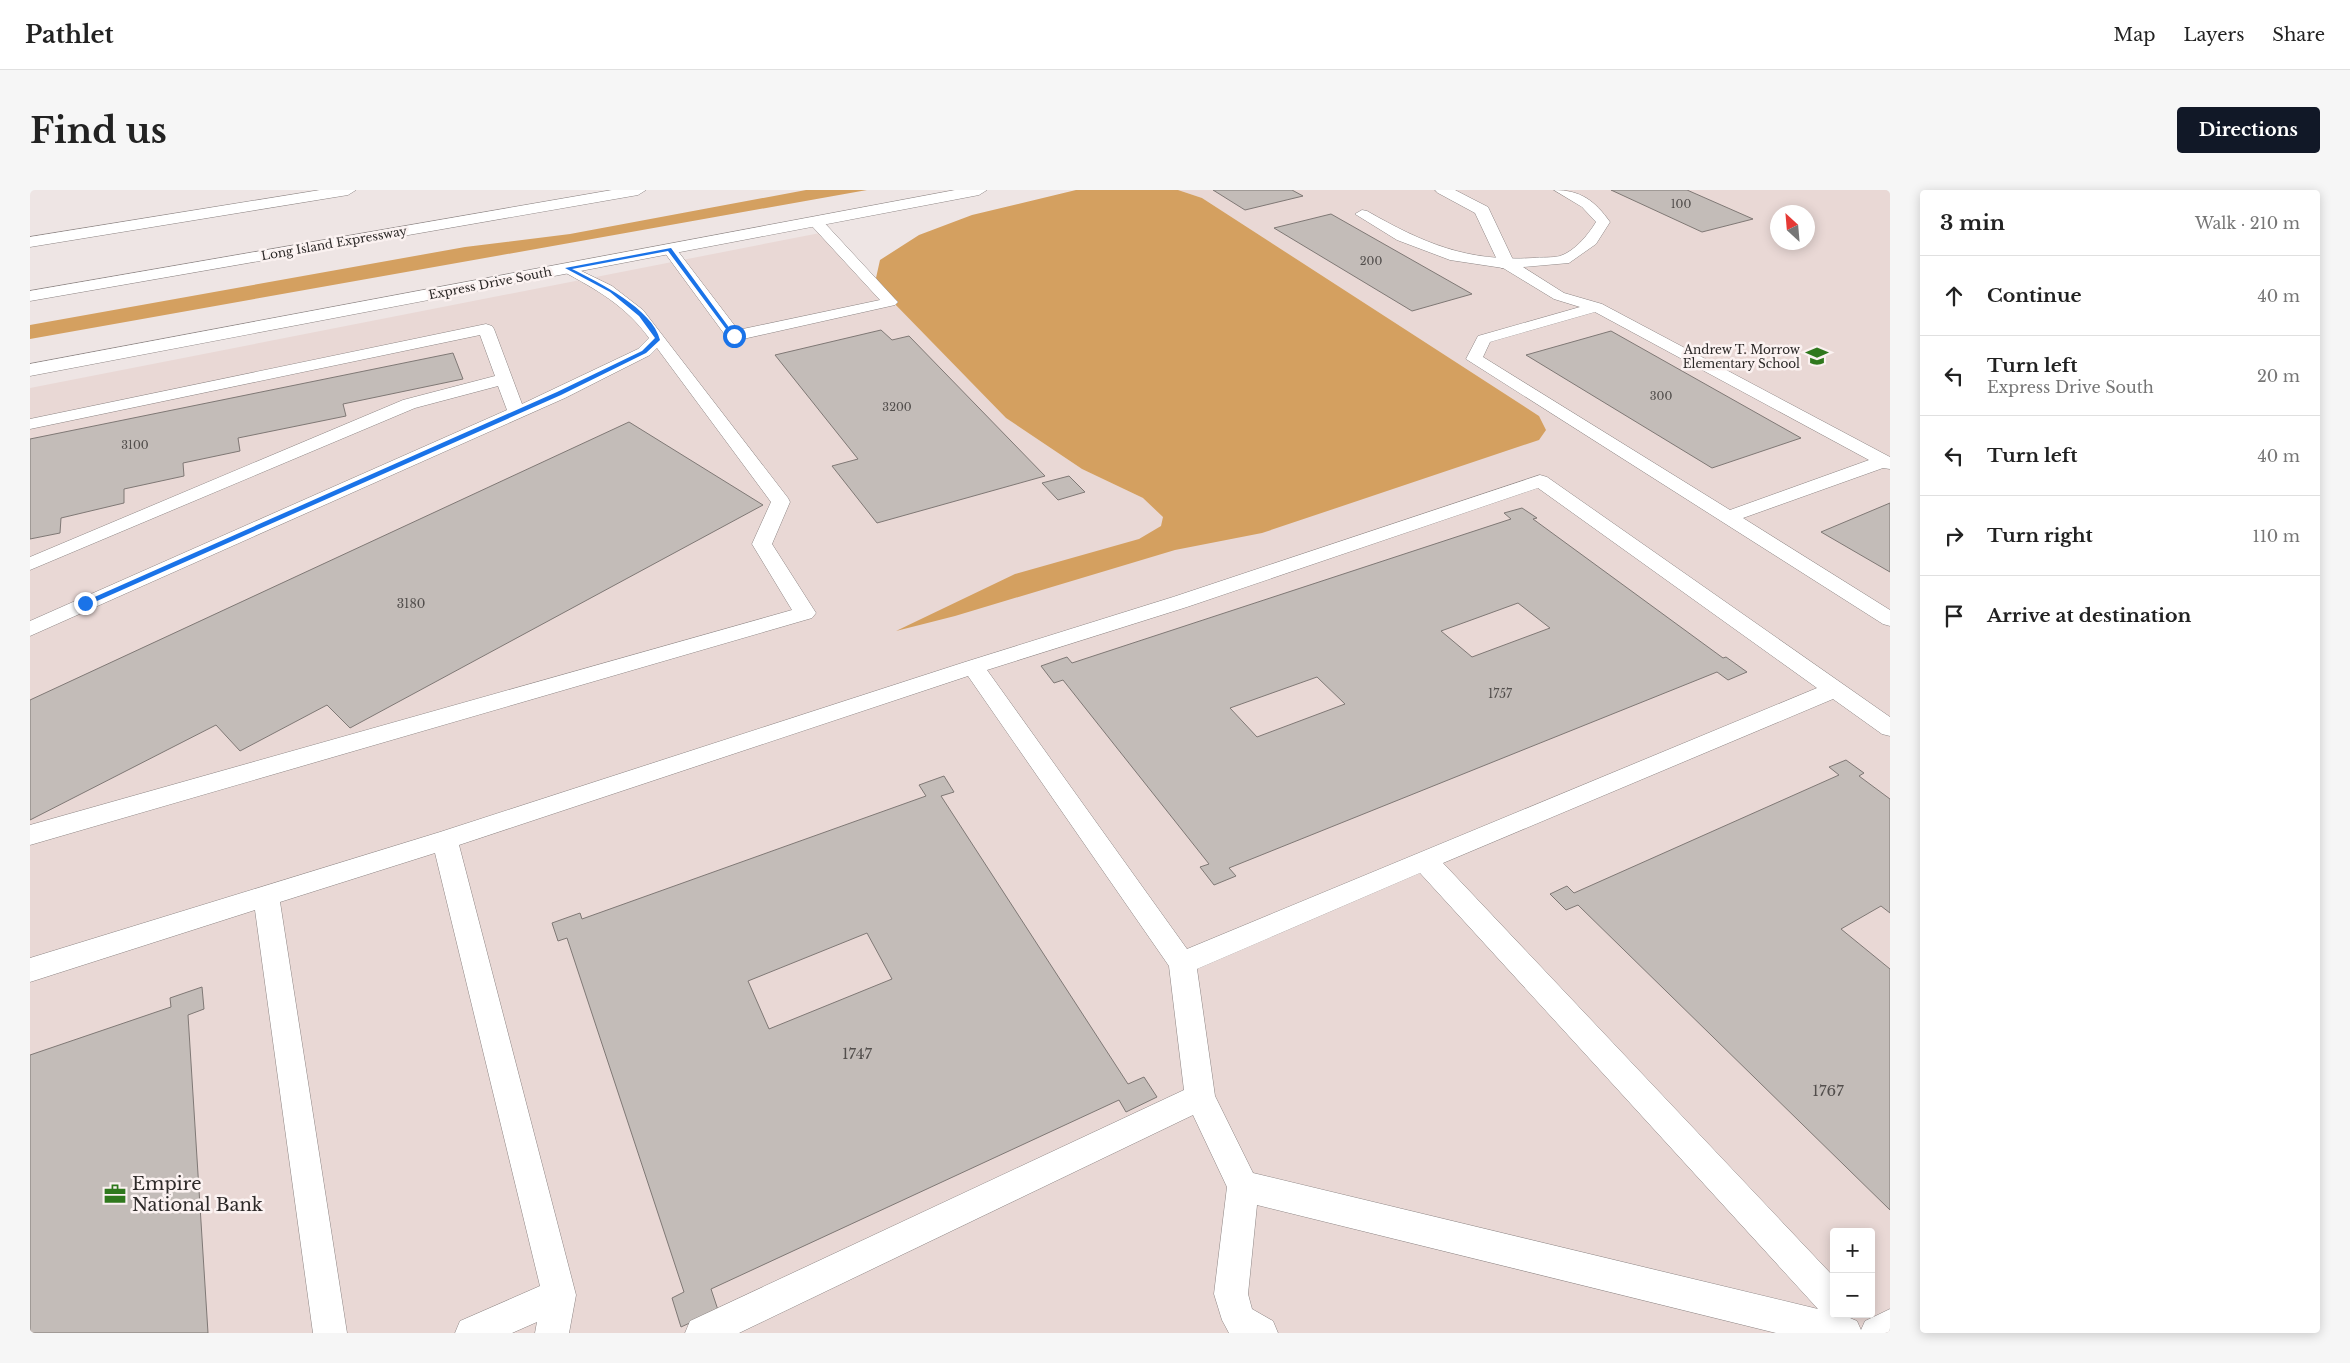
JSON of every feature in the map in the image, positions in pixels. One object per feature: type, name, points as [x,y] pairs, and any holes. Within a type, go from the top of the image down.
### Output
[{"type":"main road","points":[[30,242],[348,190]]},
{"type":"main road","name":"Long Island Expressway","points":[[30,296],[638,190]]},
{"type":"main road","name":"Express Drive South","points":[[30,370],[979,190]]},
{"type":"main road","points":[[1443,190],[1482,210],[1507,264]]},
{"type":"lane","points":[[1362,214],[1402,237],[1454,258],[1507,264],[1564,260],[1591,241],[1603,222],[1587,204],[1561,190]]},
{"type":"lane","points":[[669,249],[734,336],[890,302],[815,221]]},
{"type":"lane","points":[[1507,264],[1559,296],[1597,307],[1887,462]]},
{"type":"lane","points":[[30,835],[805,613],[762,544],[781,502],[641,315],[612,291],[567,268]]},
{"type":"lane","points":[[1597,307],[1484,339],[1474,359],[1890,619]]},
{"type":"lane","points":[[30,424],[486,329],[517,412]]},
{"type":"lane","points":[[30,629],[517,412],[644,352],[658,338]]},
{"type":"lane","points":[[30,564],[409,404],[504,379]]},
{"type":"lane","points":[[1728,517],[1887,462]]},
{"type":"lane","points":[[30,970],[445,840],[973,667],[1180,602],[1540,481],[1890,728]]},
{"type":"lane","points":[[973,667],[1182,963],[1200,1097],[1244,1186],[1231,1294],[1239,1320],[1261,1333]]},
{"type":"lane","points":[[1182,963],[1424,860],[1835,690]]},
{"type":"lane","points":[[445,840],[559,1295],[552,1333]]},
{"type":"lane","points":[[1424,860],[1830,1298]]},
{"type":"lane","points":[[266,895],[330,1333]]},
{"type":"lane","points":[[702,1333],[1200,1097]]},
{"type":"lane","points":[[1244,1186],[1845,1333]]},
{"type":"lane","points":[[472,1333],[559,1295]]},
{"type":"lane","points":[[1849,1318],[1862,1333]]},
{"type":"lane","points":[[1877,1333],[1890,1326]]},
{"type":"shaded area","points":[[806,190],[867,190],[30,339],[30,325],[465,247],[570,234]]},
{"type":"shaded area","points":[[1076,190],[1178,190],[1202,198],[1539,416],[1546,430],[1539,440],[1262,533],[1175,550],[955,616],[896,631],[1015,574],[1139,539],[1161,526],[1163,517],[1143,498],[1082,469],[1006,418],[889,298],[876,278],[880,260],[919,235],[972,215]]},
{"type":"shaded area","points":[[1178,190],[1890,190],[1890,1333],[30,1333],[30,388],[825,232],[1006,418],[1082,469],[1143,498],[1539,416],[1202,198]]},
{"type":"building","points":[[1213,190],[1292,190],[1303,196],[1245,210]]},
{"type":"building","points":[[1611,190],[1687,190],[1753,219],[1702,232]]},
{"type":"building","points":[[1331,214],[1472,294],[1412,311],[1274,228]]},
{"type":"building","points":[[881,330],[892,340],[909,336],[1045,476],[877,523],[832,466],[858,459],[775,355]]},
{"type":"building","points":[[1611,331],[1801,438],[1712,468],[1526,355]]},
{"type":"building","points":[[453,353],[463,379],[343,404],[346,416],[238,438],[240,451],[183,463],[184,476],[124,489],[124,503],[61,518],[60,533],[30,539],[30,439]]},
{"type":"building","points":[[629,422],[763,505],[350,728],[327,705],[240,751],[216,725],[30,820],[30,700]]},
{"type":"building","points":[[1069,476],[1085,492],[1058,500],[1042,483]]},
{"type":"building","points":[[1890,503],[1890,572],[1821,532]]},
{"type":"building","points":[[1522,508],[1537,518],[1533,519],[1723,658],[1726,657],[1747,672],[1728,680],[1717,672],[1229,868],[1236,876],[1214,885],[1200,867],[1209,864],[1063,680],[1054,683],[1041,666],[1067,657],[1072,663],[1511,519],[1504,513]],"holes":[[[1518,603],[1550,628],[1472,657],[1441,631]],[[1317,677],[1345,704],[1257,737],[1230,708]]]},
{"type":"building","points":[[1846,760],[1864,773],[1859,776],[1890,799],[1890,913],[1881,906],[1841,929],[1890,969],[1890,1210],[1578,905],[1566,910],[1550,894],[1567,886],[1574,893],[1839,775],[1829,767]]},
{"type":"building","points":[[944,776],[954,792],[941,796],[1128,1084],[1144,1077],[1157,1097],[1126,1112],[1119,1100],[711,1289],[718,1310],[681,1327],[672,1298],[684,1292],[567,938],[558,941],[552,923],[580,913],[582,919],[926,796],[919,785]],"holes":[[[867,933],[892,979],[769,1029],[748,981]]]},
{"type":"building","name":"Empire National Bank","points":[[202,987],[204,1009],[188,1015],[208,1333],[30,1333],[30,1055],[171,1007],[170,998]]},
{"type":"place","name":"Andrew T. Morrow Elementary School","points":[[1817,356]]},
{"type":"place","name":"Empire National Bank","points":[[115,1194]]},
{"type":"route","points":[[85,603],[559,394],[644,352],[658,338],[641,315],[612,291],[567,268],[669,249],[734,336]]}]
